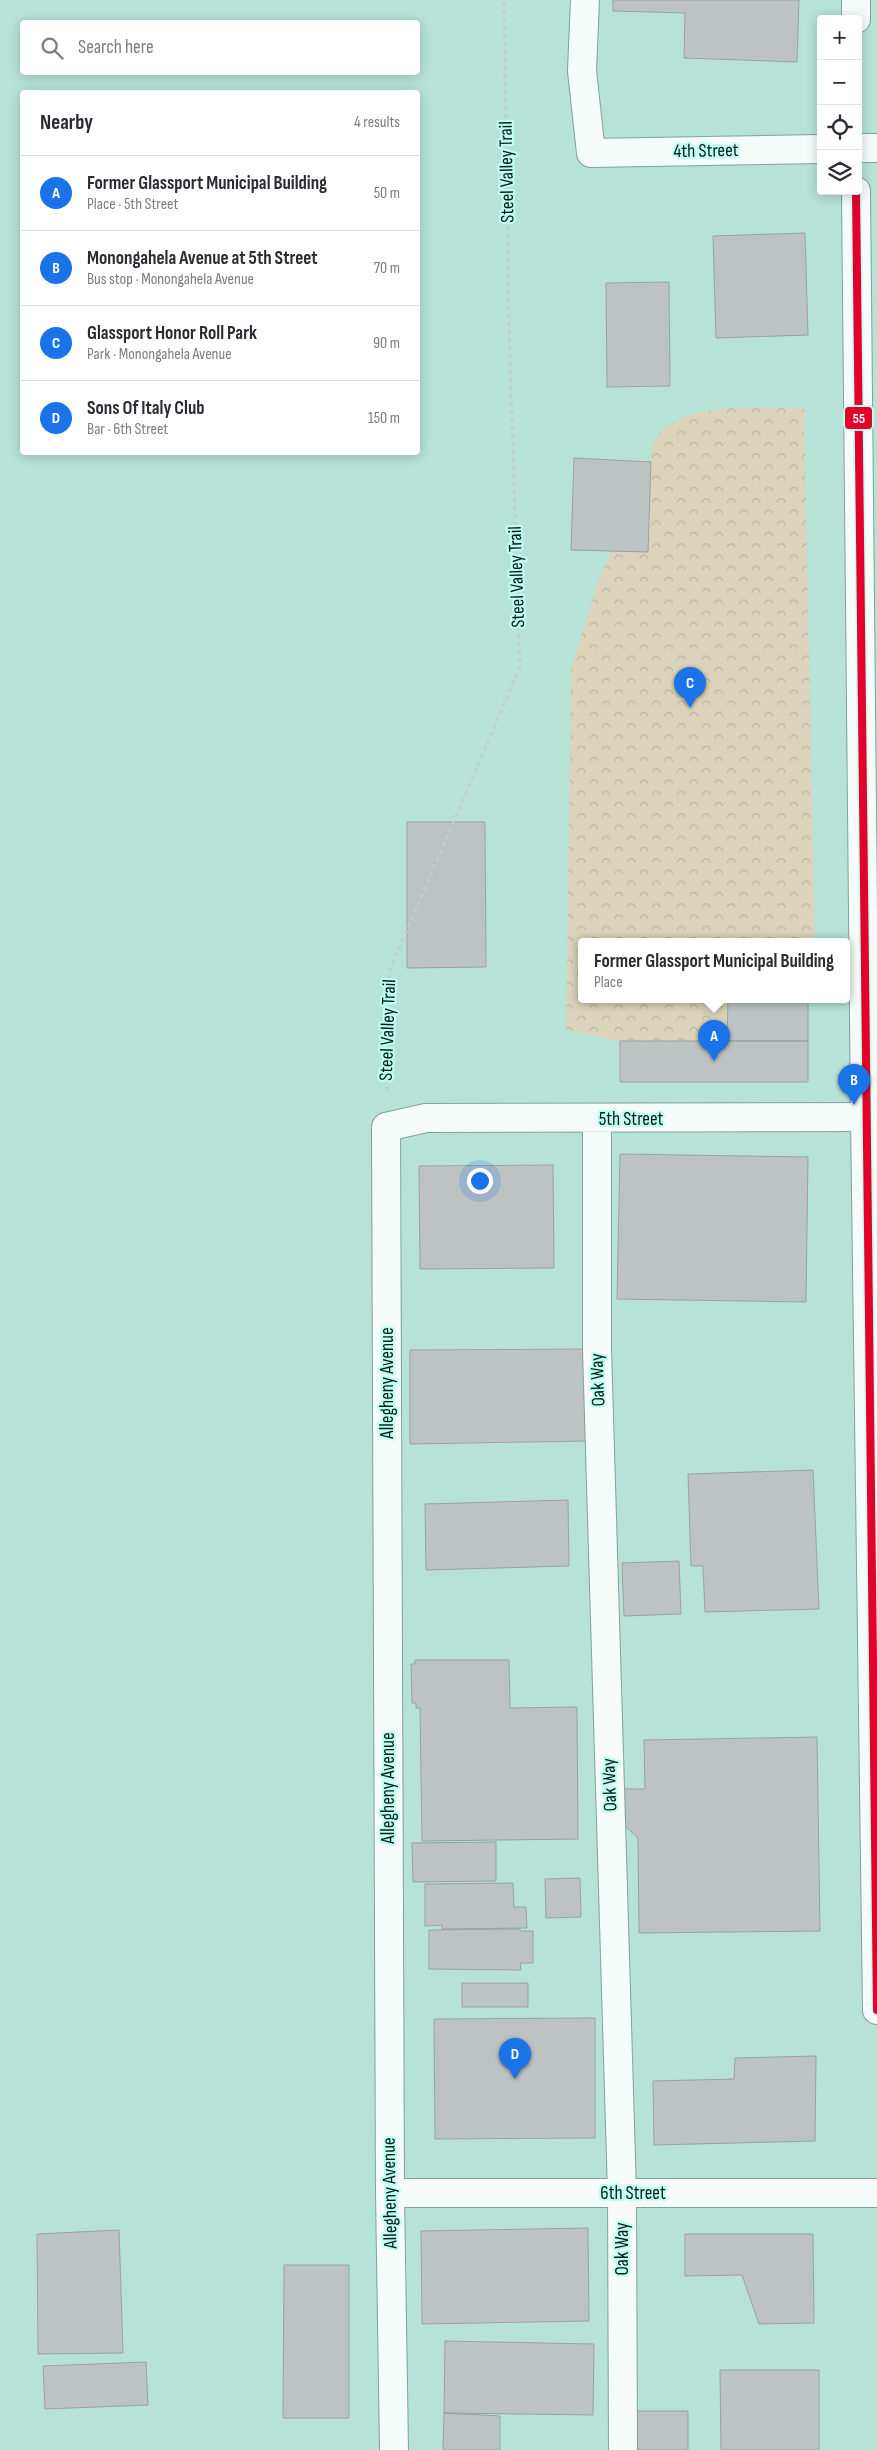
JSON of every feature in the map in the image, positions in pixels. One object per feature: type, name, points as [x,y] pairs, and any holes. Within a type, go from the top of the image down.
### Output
[{"type":"street","name":"4th Street","points":[[585,0],[582,71],[591,153],[817,149]]},
{"type":"street","points":[[856,0],[856,15]]},
{"type":"street","points":[[862,148],[877,148]]},
{"type":"street","points":[[856,195],[871,1117],[877,2010]]},
{"type":"street","name":"5th Street","points":[[386,1127],[426,1118],[871,1117]]},
{"type":"street","name":"Oak Way","points":[[597,1119],[597,1349],[622,2193],[623,2450]]},
{"type":"street","name":"Allegheny Avenue","points":[[386,1127],[390,2193],[394,2450]]},
{"type":"street","name":"6th Street","points":[[390,2193],[877,2193]]},
{"type":"path","name":"Steel Valley Trail","points":[[386,1127],[389,972],[520,667],[509,328],[504,0]]},
{"type":"green space","points":[[762,407],[804,408],[815,938],[578,938],[578,1003],[728,1003],[727,1041],[620,1041],[566,1030],[571,670],[598,581],[651,462],[655,441],[668,426],[687,416],[711,410]]},
{"type":"building","points":[[613,0],[799,0],[797,62],[684,58],[685,13],[613,11]]},
{"type":"building","points":[[805,233],[808,335],[716,338],[713,236]]},
{"type":"building","points":[[669,282],[670,386],[607,387],[606,283]]},
{"type":"building","points":[[574,458],[651,462],[648,552],[571,550]]},
{"type":"building","points":[[407,822],[485,822],[486,967],[407,968]]},
{"type":"building","points":[[728,1003],[808,1003],[808,1041],[727,1041]]},
{"type":"building","points":[[620,1041],[808,1041],[808,1082],[620,1082]]},
{"type":"building","points":[[620,1154],[808,1157],[806,1302],[617,1299]]},
{"type":"building","points":[[553,1165],[554,1268],[420,1269],[419,1166]]},
{"type":"building","points":[[597,1349],[587,1441],[410,1444],[410,1350]]},
{"type":"building","points":[[813,1470],[819,1609],[705,1612],[703,1566],[691,1566],[688,1474]]},
{"type":"building","points":[[568,1500],[569,1566],[426,1570],[425,1504]]},
{"type":"building","points":[[679,1561],[681,1614],[624,1616],[622,1563]]},
{"type":"building","points":[[415,1660],[509,1660],[510,1708],[577,1707],[578,1839],[422,1841],[420,1708],[416,1708],[416,1703],[412,1703],[411,1664],[415,1664]]},
{"type":"building","points":[[817,1737],[820,1931],[639,1933],[638,1838],[625,1826],[624,1789],[645,1789],[644,1740]]},
{"type":"building","points":[[496,1842],[496,1881],[413,1882],[412,1843]]},
{"type":"building","points":[[580,1878],[581,1917],[546,1918],[545,1879]]},
{"type":"building","points":[[513,1883],[514,1907],[526,1907],[527,1928],[442,1929],[442,1925],[425,1926],[425,1884]]},
{"type":"building","points":[[520,1929],[520,1931],[533,1931],[533,1963],[520,1963],[521,1970],[429,1969],[429,1930]]},
{"type":"building","points":[[462,1983],[528,1983],[528,2007],[462,2007]]},
{"type":"building","points":[[595,2018],[595,2138],[435,2139],[434,2019]]},
{"type":"building","points":[[816,2056],[815,2141],[654,2145],[653,2081],[734,2079],[735,2058]]},
{"type":"building","points":[[588,2228],[589,2321],[422,2324],[421,2231]]},
{"type":"building","points":[[119,2230],[123,2353],[38,2354],[37,2234]]},
{"type":"building","points":[[685,2234],[813,2234],[814,2323],[759,2324],[742,2275],[685,2276]]},
{"type":"building","points":[[284,2265],[349,2265],[349,2418],[283,2418]]},
{"type":"building","points":[[445,2341],[594,2344],[593,2415],[444,2413]]},
{"type":"building","points":[[146,2362],[148,2405],[45,2409],[43,2366]]},
{"type":"building","points":[[720,2370],[819,2370],[819,2450],[721,2450]]},
{"type":"building","points":[[627,2411],[688,2411],[688,2450],[627,2450]]},
{"type":"building","points":[[444,2413],[500,2416],[500,2450],[443,2450]]},
{"type":"transit line","name":"55","points":[[856,195],[877,2010]]},
{"type":"place","name":"Glassport Honor Roll Park","points":[[690,708]]},
{"type":"place","name":"Former Glassport Municipal Building","points":[[714,1061]]},
{"type":"place","name":"Monongahela Avenue at 5th Street","points":[[854,1105]]},
{"type":"place","name":"Sons Of Italy Club","points":[[515,2079]]}]
